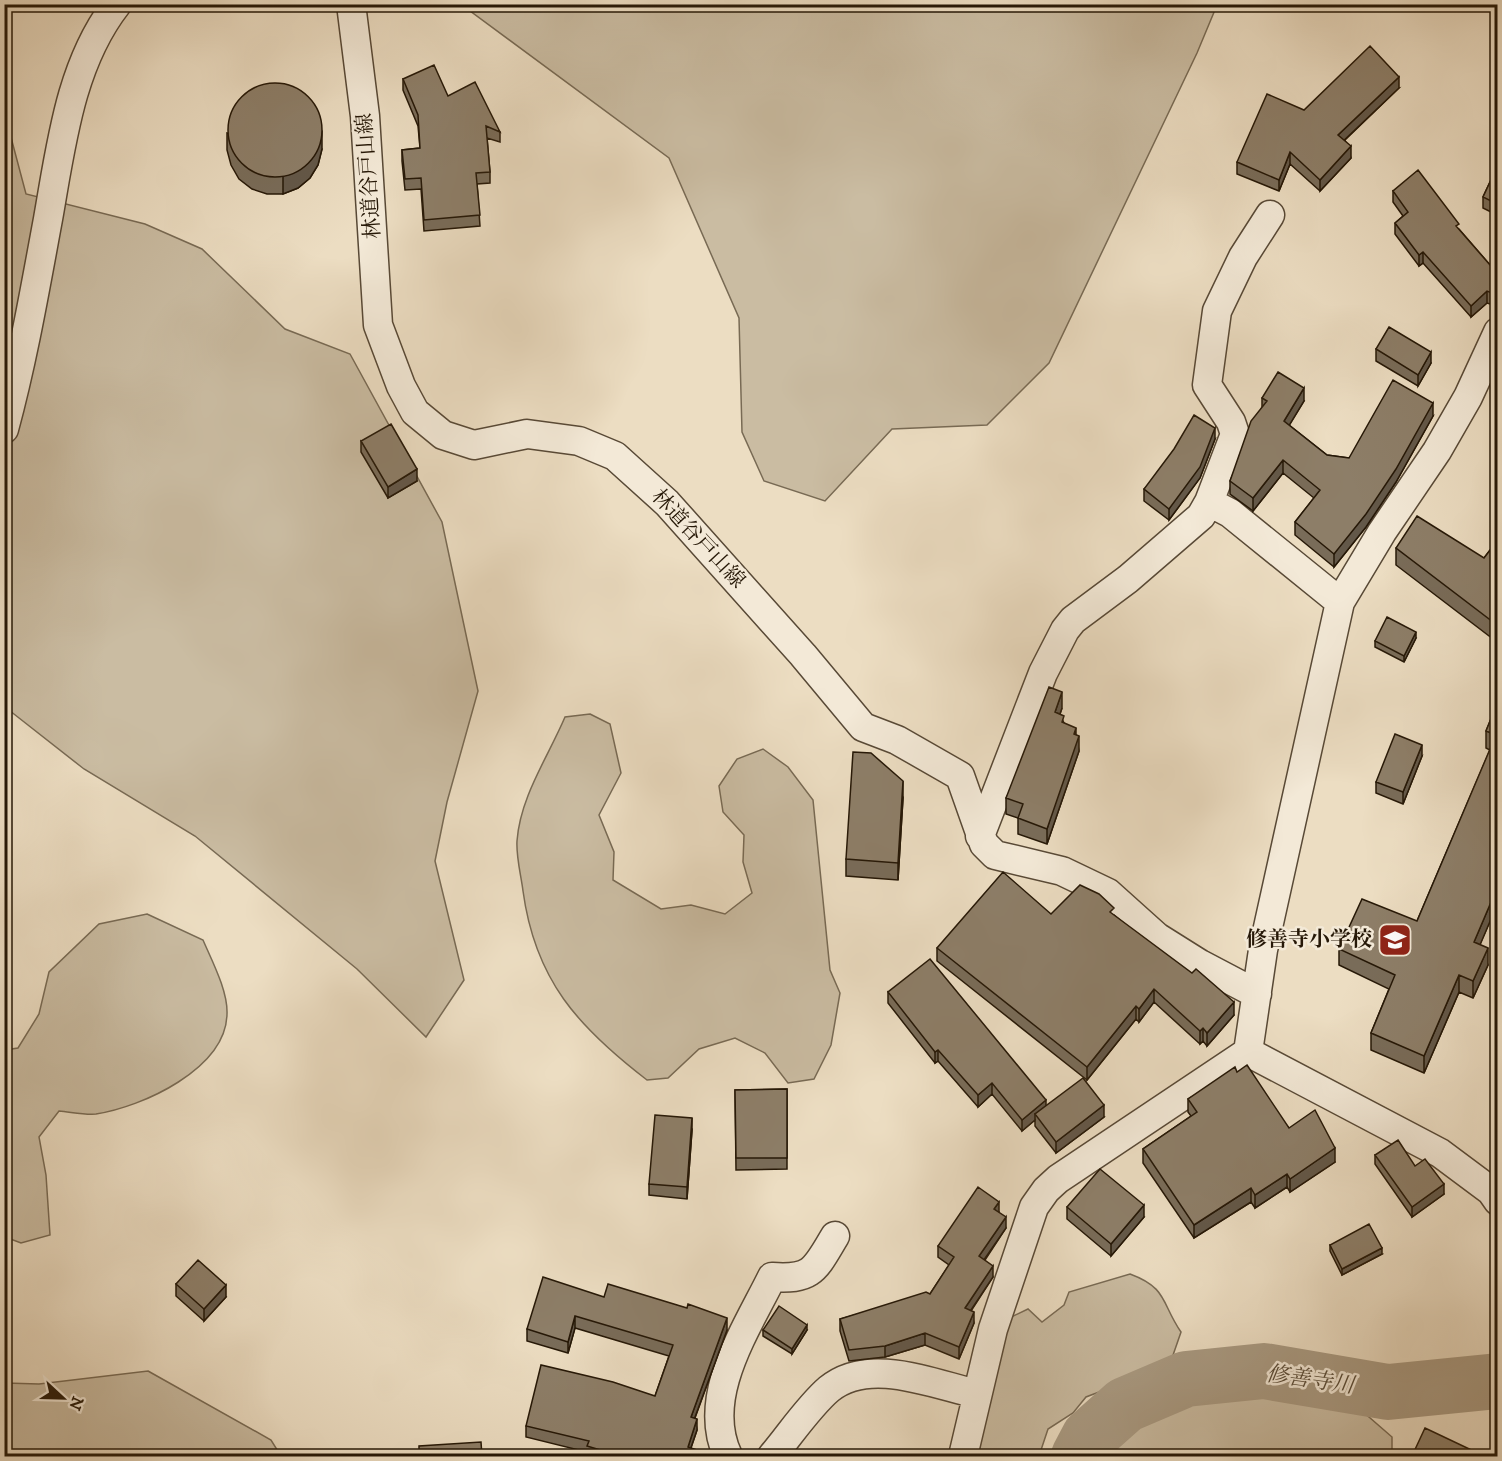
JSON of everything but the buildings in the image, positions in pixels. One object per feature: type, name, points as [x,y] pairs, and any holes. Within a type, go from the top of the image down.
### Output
[{"type":"street","points":[[4,429],[20,370],[55,179],[77,80],[103,23],[117,4]]},
{"type":"street","name":"林道谷戸山線","points":[[351,4],[365,116],[378,325],[401,386],[415,412],[443,435],[474,444],[527,434],[579,441],[615,456],[675,512],[803,655],[862,727],[897,740],[960,776],[980,836],[984,844],[995,855],[1062,872],[1108,893],[1157,937],[1200,964],[1257,994]]},
{"type":"street","points":[[980,836],[1043,673],[1065,630],[1073,620],[1128,579],[1201,516],[1209,502],[1235,434],[1231,422],[1207,385],[1217,311],[1243,257],[1270,215]]},
{"type":"street","points":[[963,1456],[993,1329],[1034,1207],[1046,1190],[1104,1147],[1248,1052],[1266,938],[1341,602],[1382,532],[1437,451],[1468,397],[1496,337]]},
{"type":"street","points":[[1209,502],[1230,513],[1341,602]]},
{"type":"street","points":[[1248,1052],[1440,1153],[1491,1191],[1497,1201]]},
{"type":"street","points":[[728,1456],[722,1444],[720,1425],[728,1364],[772,1277],[793,1278],[815,1269],[834,1236]]},
{"type":"street","points":[[772,1456],[829,1389],[853,1377],[868,1373],[892,1375],[977,1394]]},
{"type":"shaded area","points":[[462,5],[1217,5],[1197,53],[1049,363],[987,425],[892,429],[825,501],[764,481],[742,432],[739,318],[669,158]]},
{"type":"shaded area","points":[[4,111],[26,194],[145,224],[202,249],[285,329],[350,354],[442,522],[478,691],[447,802],[435,861],[464,980],[426,1037],[357,969],[195,836],[84,769],[5,707]]},
{"type":"shaded area","points":[[590,714],[610,724],[621,773],[599,815],[614,852],[613,880],[661,909],[691,905],[725,914],[752,893],[743,862],[744,835],[723,812],[719,786],[737,759],[763,749],[788,767],[813,800],[830,970],[840,993],[831,1045],[814,1079],[788,1083],[765,1053],[735,1038],[699,1049],[668,1078],[647,1080],[600,1041],[564,999],[549,976],[529,922],[517,853],[519,825],[529,793],[565,717]]},
{"type":"shaded area","points":[[147,914],[203,940],[219,976],[227,1005],[223,1034],[213,1052],[197,1068],[157,1094],[115,1110],[96,1114],[59,1111],[39,1137],[46,1175],[50,1235],[21,1243],[5,1237],[5,1050],[18,1048],[39,1014],[49,972],[99,924]]},
{"type":"shaded area","points":[[1497,1026],[1497,1084],[1492,1059]]},
{"type":"shaded area","points":[[1130,1274],[1142,1279],[1158,1291],[1181,1332],[1172,1358],[1129,1389],[1107,1389],[1086,1397],[1073,1413],[1048,1429],[1039,1456],[977,1456],[1007,1319],[1028,1309],[1042,1322],[1064,1305],[1069,1292]]},
{"type":"shaded area","points":[[148,1371],[271,1440],[281,1456],[5,1456],[5,1383],[39,1384]]},
{"type":"shaded area","points":[[1215,1390],[1297,1394],[1362,1411],[1392,1437],[1392,1456],[1106,1456],[1124,1431],[1141,1417]]},
{"type":"waterway","name":"修善寺川","points":[[1079,1456],[1089,1437],[1125,1405],[1186,1379],[1264,1371],[1388,1392],[1498,1381]]},
{"type":"place","name":"修善寺小学校","points":[[1395,940]]}]
